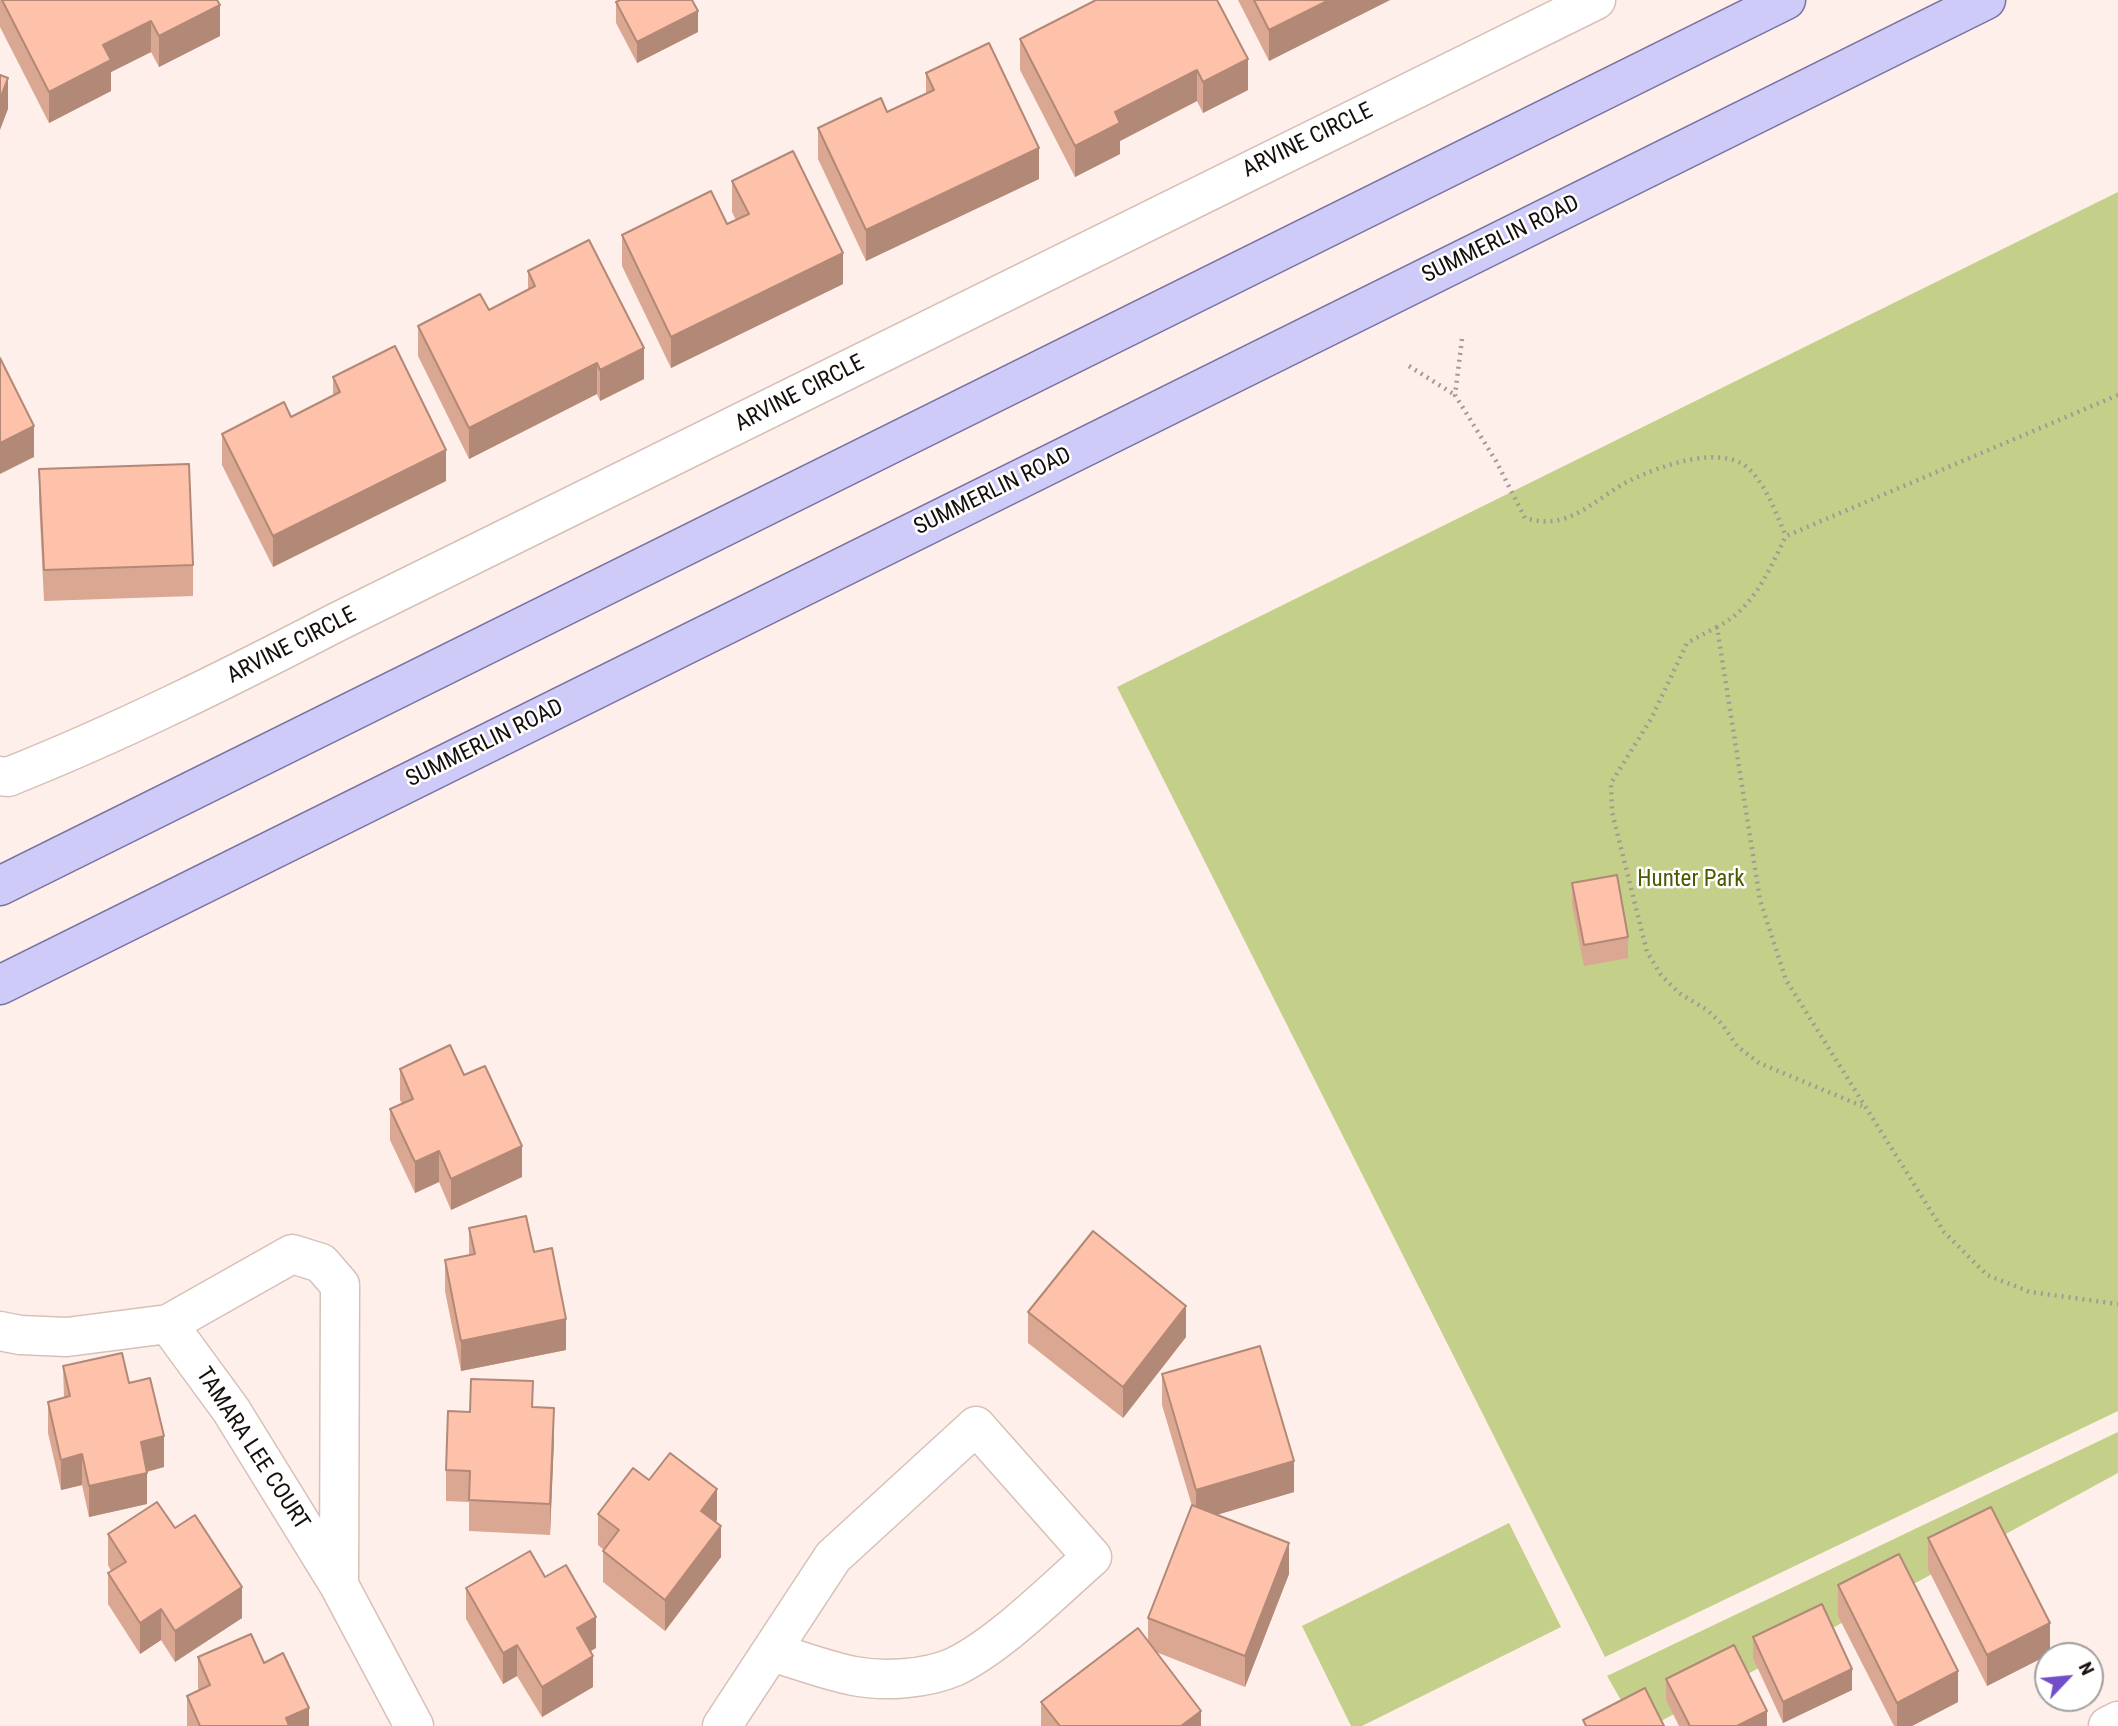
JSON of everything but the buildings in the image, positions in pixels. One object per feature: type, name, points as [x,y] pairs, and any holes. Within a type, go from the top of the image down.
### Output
[{"type":"main road","points":[[0,886],[1786,0]]},
{"type":"main road","name":"SUMMERLIN ROAD","points":[[0,985],[1986,0]]},
{"type":"street","name":"ARVINE CIRCLE","points":[[0,776],[8,777],[100,740],[181,703],[337,622],[1596,0]]},
{"type":"street","points":[[0,1331],[67,1338],[168,1324],[292,1254],[321,1263],[340,1285],[339,1585]]},
{"type":"street","name":"TAMARA LEE COURT","points":[[168,1324],[231,1410],[339,1585],[414,1726]]},
{"type":"street","points":[[722,1726],[833,1557],[976,1426],[1092,1557],[981,1649],[954,1667],[926,1676],[855,1677],[772,1652]]},
{"type":"street","points":[[2108,1726],[2118,1721]]},
{"type":"path","points":[[1455,395],[1462,340]]},
{"type":"path","points":[[1409,366],[1455,395],[1496,461],[1525,518],[1542,523],[1566,518],[1630,481],[1693,458],[1720,456],[1749,468],[1766,489],[1786,536]]},
{"type":"path","points":[[1864,1107],[1759,1063],[1737,1046],[1722,1024],[1707,1010],[1679,993],[1661,975],[1647,952],[1612,812],[1611,783],[1651,719],[1687,643],[1736,618],[1761,587],[1786,536],[2118,395]]},
{"type":"path","points":[[1717,627],[1760,900],[1786,980],[1944,1232],[1987,1275],[2030,1292],[2118,1304]]},
{"type":"green space","name":"Hunter Park","points":[[2118,192],[2118,1411],[1605,1657],[1117,687]]},
{"type":"green space","points":[[2118,1432],[2118,1473],[1652,1726],[1636,1726],[1607,1676]]},
{"type":"green space","points":[[1509,1523],[1561,1627],[1362,1726],[1351,1726],[1302,1626]]}]
